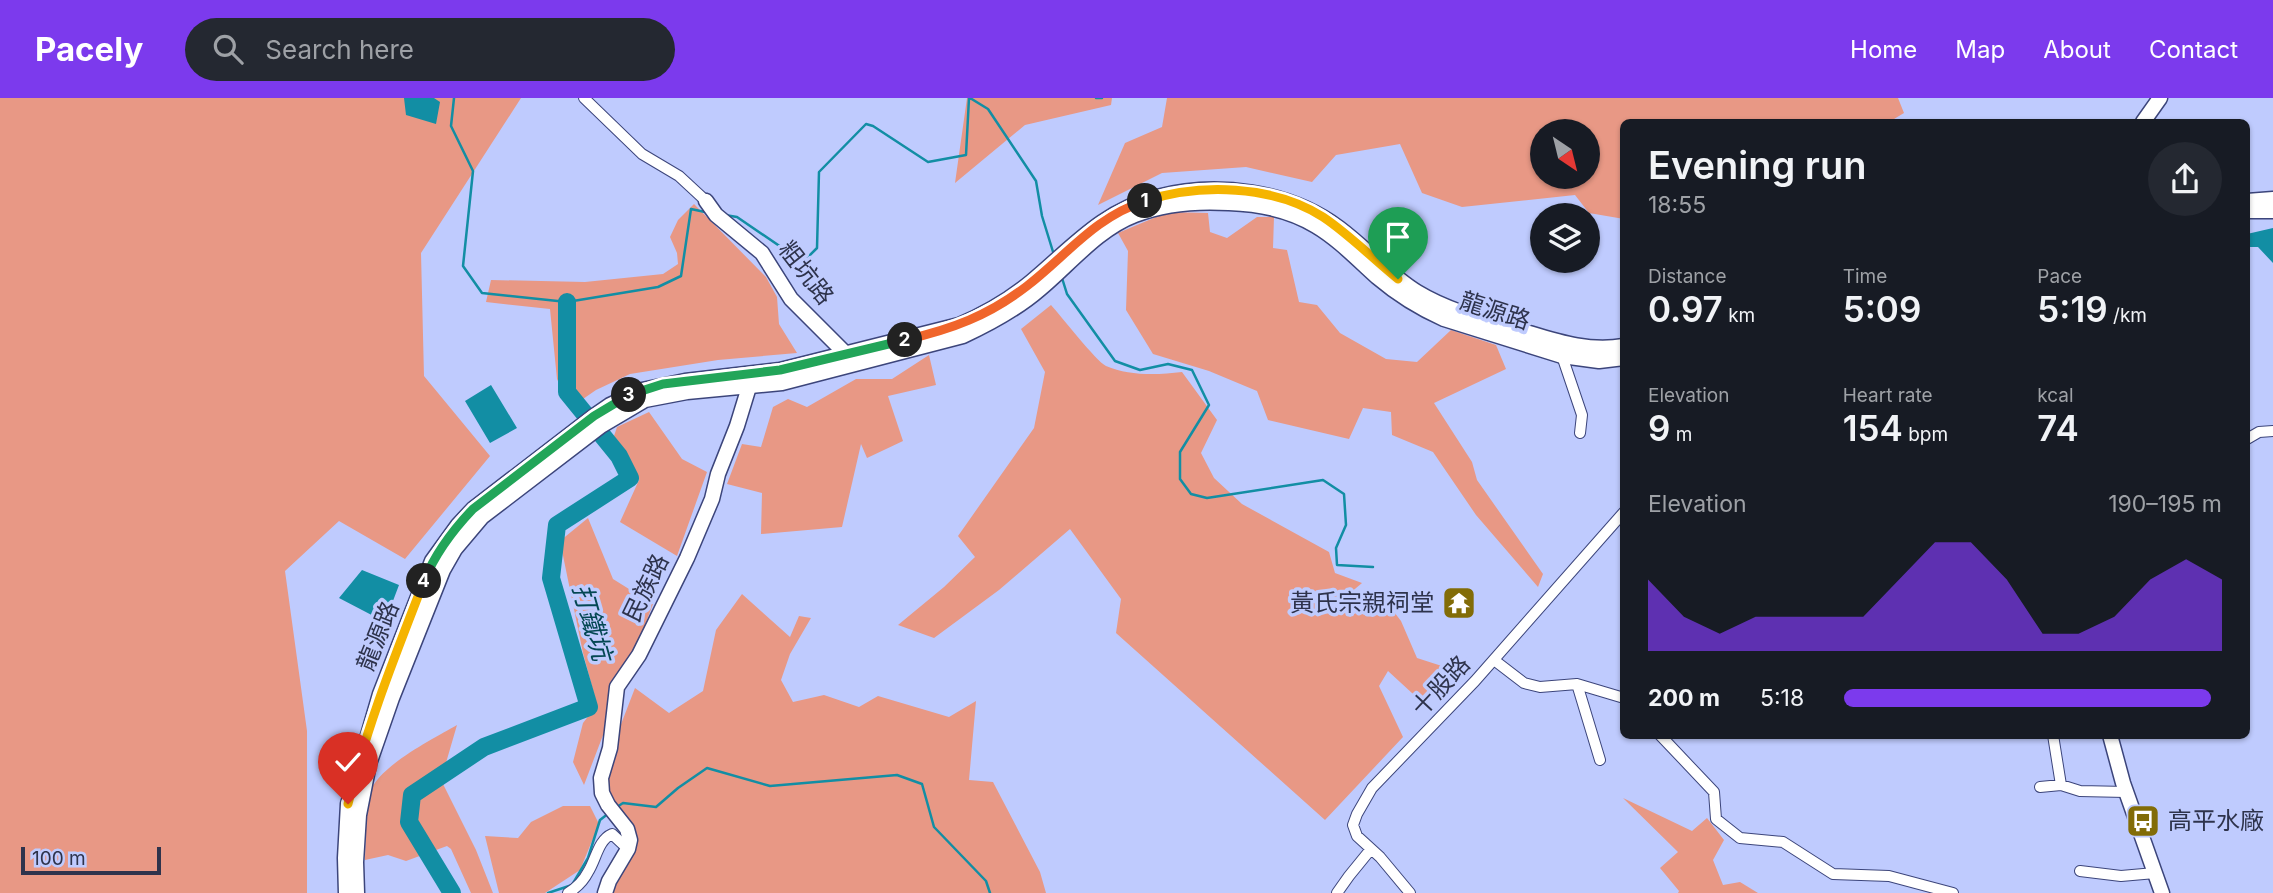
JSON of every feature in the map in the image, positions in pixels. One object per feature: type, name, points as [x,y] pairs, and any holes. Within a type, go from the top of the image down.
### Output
[{"type":"main road","points":[[2145,119],[2160,98]]},
{"type":"main road","points":[[438,566],[482,517],[591,426],[645,400],[751,381],[782,383],[959,326],[982,315],[1058,266],[1106,218],[1130,206],[1158,197],[1212,191],[1261,195],[1303,206],[1350,237],[1406,285],[1449,308],[1563,344],[1598,349],[1620,346]]},
{"type":"main road","points":[[2250,201],[2273,199]]},
{"type":"main road","name":"粗坑路","points":[[706,201],[716,215],[762,253],[791,299],[851,359]]},
{"type":"main road","name":"龍源路","points":[[1058,266],[1111,227],[1152,209],[1188,202],[1212,201],[1259,206],[1298,217],[1315,225],[1391,289],[1425,310],[1460,324],[1562,356],[1599,361],[1620,358]]},
{"type":"main road","points":[[2250,211],[2273,211]]},
{"type":"main road","name":"民族路","points":[[628,849],[630,840],[627,829],[602,793],[601,778],[610,748],[617,687],[639,655],[687,558],[712,499],[718,474],[751,381]]},
{"type":"main road","name":"龍源路","points":[[346,893],[348,804],[359,762],[380,694],[438,566]]},
{"type":"main road","name":"龍源路","points":[[357,893],[359,815],[369,764],[438,566]]},
{"type":"main road","points":[[2111,739],[2126,792],[2162,893]]},
{"type":"main road","points":[[605,893],[628,849]]},
{"type":"street","points":[[584,98],[642,154],[679,176],[706,201]]},
{"type":"street","points":[[1562,356],[1582,415],[1580,433]]},
{"type":"street","points":[[2250,437],[2259,432],[2273,430]]},
{"type":"street","name":"十股路","points":[[1410,893],[1357,836],[1353,825],[1357,814],[1372,788],[1494,660],[1620,517]]},
{"type":"street","points":[[1494,660],[1524,684],[1540,687],[1577,684],[1620,697]]},
{"type":"street","points":[[1577,684],[1600,760]]},
{"type":"street","points":[[1664,739],[1714,792],[1716,819],[1740,838],[1783,842],[1833,874],[1889,876],[1953,893]]},
{"type":"street","points":[[2054,739],[2061,785]]},
{"type":"street","points":[[2040,787],[2061,785],[2080,791],[2126,792]]},
{"type":"street","points":[[568,893],[588,873],[605,837],[612,834],[628,849]]},
{"type":"street","points":[[1337,893],[1371,849]]},
{"type":"street","points":[[2080,871],[2121,876],[2155,873]]},
{"type":"shaded area","points":[[0,98],[521,98],[421,253],[424,376],[490,456],[405,559],[339,521],[285,571],[307,731],[307,893],[0,893]]},
{"type":"shaded area","points":[[404,98],[434,98],[440,102],[436,124],[406,115]]},
{"type":"shaded area","points":[[967,98],[1112,98],[1111,105],[1025,125],[955,183]]},
{"type":"shaded area","points":[[1167,98],[1898,98],[1904,113],[1894,119],[1620,119],[1620,218],[1600,215],[1600,203],[1581,203],[1575,195],[1462,207],[1422,193],[1400,144],[1336,155],[1312,182],[1246,167],[1162,173],[1098,205],[1125,143],[1162,127]]},
{"type":"shaded area","points":[[694,204],[766,277],[777,297],[779,324],[797,353],[718,360],[630,374],[596,390],[570,408],[557,379],[550,309],[486,302],[491,280],[585,282],[663,274],[678,264],[677,253],[670,237],[678,220]]},
{"type":"shaded area","points":[[1168,212],[1208,213],[1210,232],[1227,238],[1257,217],[1274,217],[1273,248],[1287,250],[1299,302],[1317,305],[1340,333],[1386,359],[1417,362],[1451,330],[1496,345],[1506,369],[1434,403],[1472,462],[1477,480],[1543,574],[1538,587],[1476,515],[1433,452],[1392,435],[1391,412],[1363,408],[1349,439],[1268,420],[1257,391],[1209,371],[1153,354],[1126,310],[1128,251],[1118,233]]},
{"type":"shaded area","points":[[2273,228],[2273,263],[2258,247],[2250,247],[2250,233]]},
{"type":"shaded area","points":[[1051,305],[1106,366],[1143,374],[1182,372],[1217,420],[1201,453],[1214,478],[1242,504],[1329,552],[1335,573],[1362,583],[1336,605],[1350,617],[1381,595],[1401,621],[1417,658],[1448,668],[1445,680],[1425,705],[1388,671],[1379,686],[1403,737],[1325,820],[1116,633],[1121,599],[1070,529],[999,590],[934,638],[898,625],[975,557],[958,536],[1034,428],[1045,372],[1021,329]]},
{"type":"shaded area","points":[[929,355],[936,385],[888,396],[903,441],[867,458],[861,444],[842,527],[761,534],[762,493],[727,484],[742,444],[761,447],[773,407],[788,399],[807,407],[856,379],[892,379]]},
{"type":"shaded area","points":[[491,385],[517,428],[490,443],[465,401]]},
{"type":"shaded area","points":[[649,412],[682,459],[707,472],[677,556],[620,522],[639,480],[614,436],[617,427]]},
{"type":"shaded area","points":[[588,518],[613,579],[653,604],[584,785],[573,762],[583,723],[597,705],[583,653],[560,541]]},
{"type":"shaded area","points":[[362,570],[399,585],[385,622],[339,598]]},
{"type":"shaded area","points":[[742,594],[790,637],[799,616],[811,618],[790,654],[781,680],[793,702],[824,695],[859,707],[878,696],[949,717],[976,701],[969,780],[993,782],[1040,872],[1046,893],[608,893],[630,839],[607,804],[608,758],[635,688],[669,713],[703,691],[716,630]]},
{"type":"shaded area","points":[[457,725],[441,780],[476,850],[493,893],[471,893],[451,849],[447,846],[406,861],[388,855],[365,860],[368,801],[374,784],[407,754]]},
{"type":"shaded area","points":[[1623,798],[1692,831],[1707,818],[1724,840],[1713,860],[1723,885],[1740,882],[1758,893],[1678,893],[1660,868],[1678,852]]},
{"type":"shaded area","points":[[563,806],[590,806],[599,824],[580,870],[545,893],[499,893],[485,836],[518,838],[531,822]]},
{"type":"waterway","name":"打鐵坑","points":[[454,98],[451,126],[473,171],[463,266],[482,293],[567,302],[658,287],[681,276],[691,209],[705,212]]},
{"type":"waterway","points":[[725,215],[737,217],[803,262],[817,248],[819,172],[866,124],[928,162],[966,155],[969,98]]},
{"type":"waterway","points":[[970,98],[988,109],[1036,181],[1042,216],[1054,255]]},
{"type":"waterway","points":[[1096,98],[1102,98]]},
{"type":"waterway","points":[[1062,278],[1067,294],[1115,361],[1140,370],[1168,364],[1192,370],[1209,405],[1180,452],[1180,479],[1191,494],[1207,498],[1323,480],[1344,494],[1346,525],[1336,548],[1337,565],[1373,567]]},
{"type":"waterway","name":"打鐵坑","points":[[452,893],[409,822],[412,795],[484,747],[589,707],[551,578],[557,525],[630,478],[619,456],[567,392],[567,302]]},
{"type":"waterway","points":[[617,807],[623,803],[656,807],[707,768],[770,786],[897,775],[922,784],[934,827],[986,881],[990,893]]},
{"type":"waterway","points":[[548,893],[572,885],[588,858],[600,820],[609,813]]},
{"type":"place","name":"黃氏宗親祠堂","points":[[1459,603]]},
{"type":"place","name":"高平水廠","points":[[2143,821]]},
{"type":"route","points":[[348,804],[380,694],[432,561],[473,509],[594,416],[626,396],[663,384],[780,370],[959,326],[982,315],[1030,283],[1106,218],[1130,206],[1158,197],[1187,192],[1237,191],[1283,199],[1303,206],[1337,227],[1398,279]]}]
